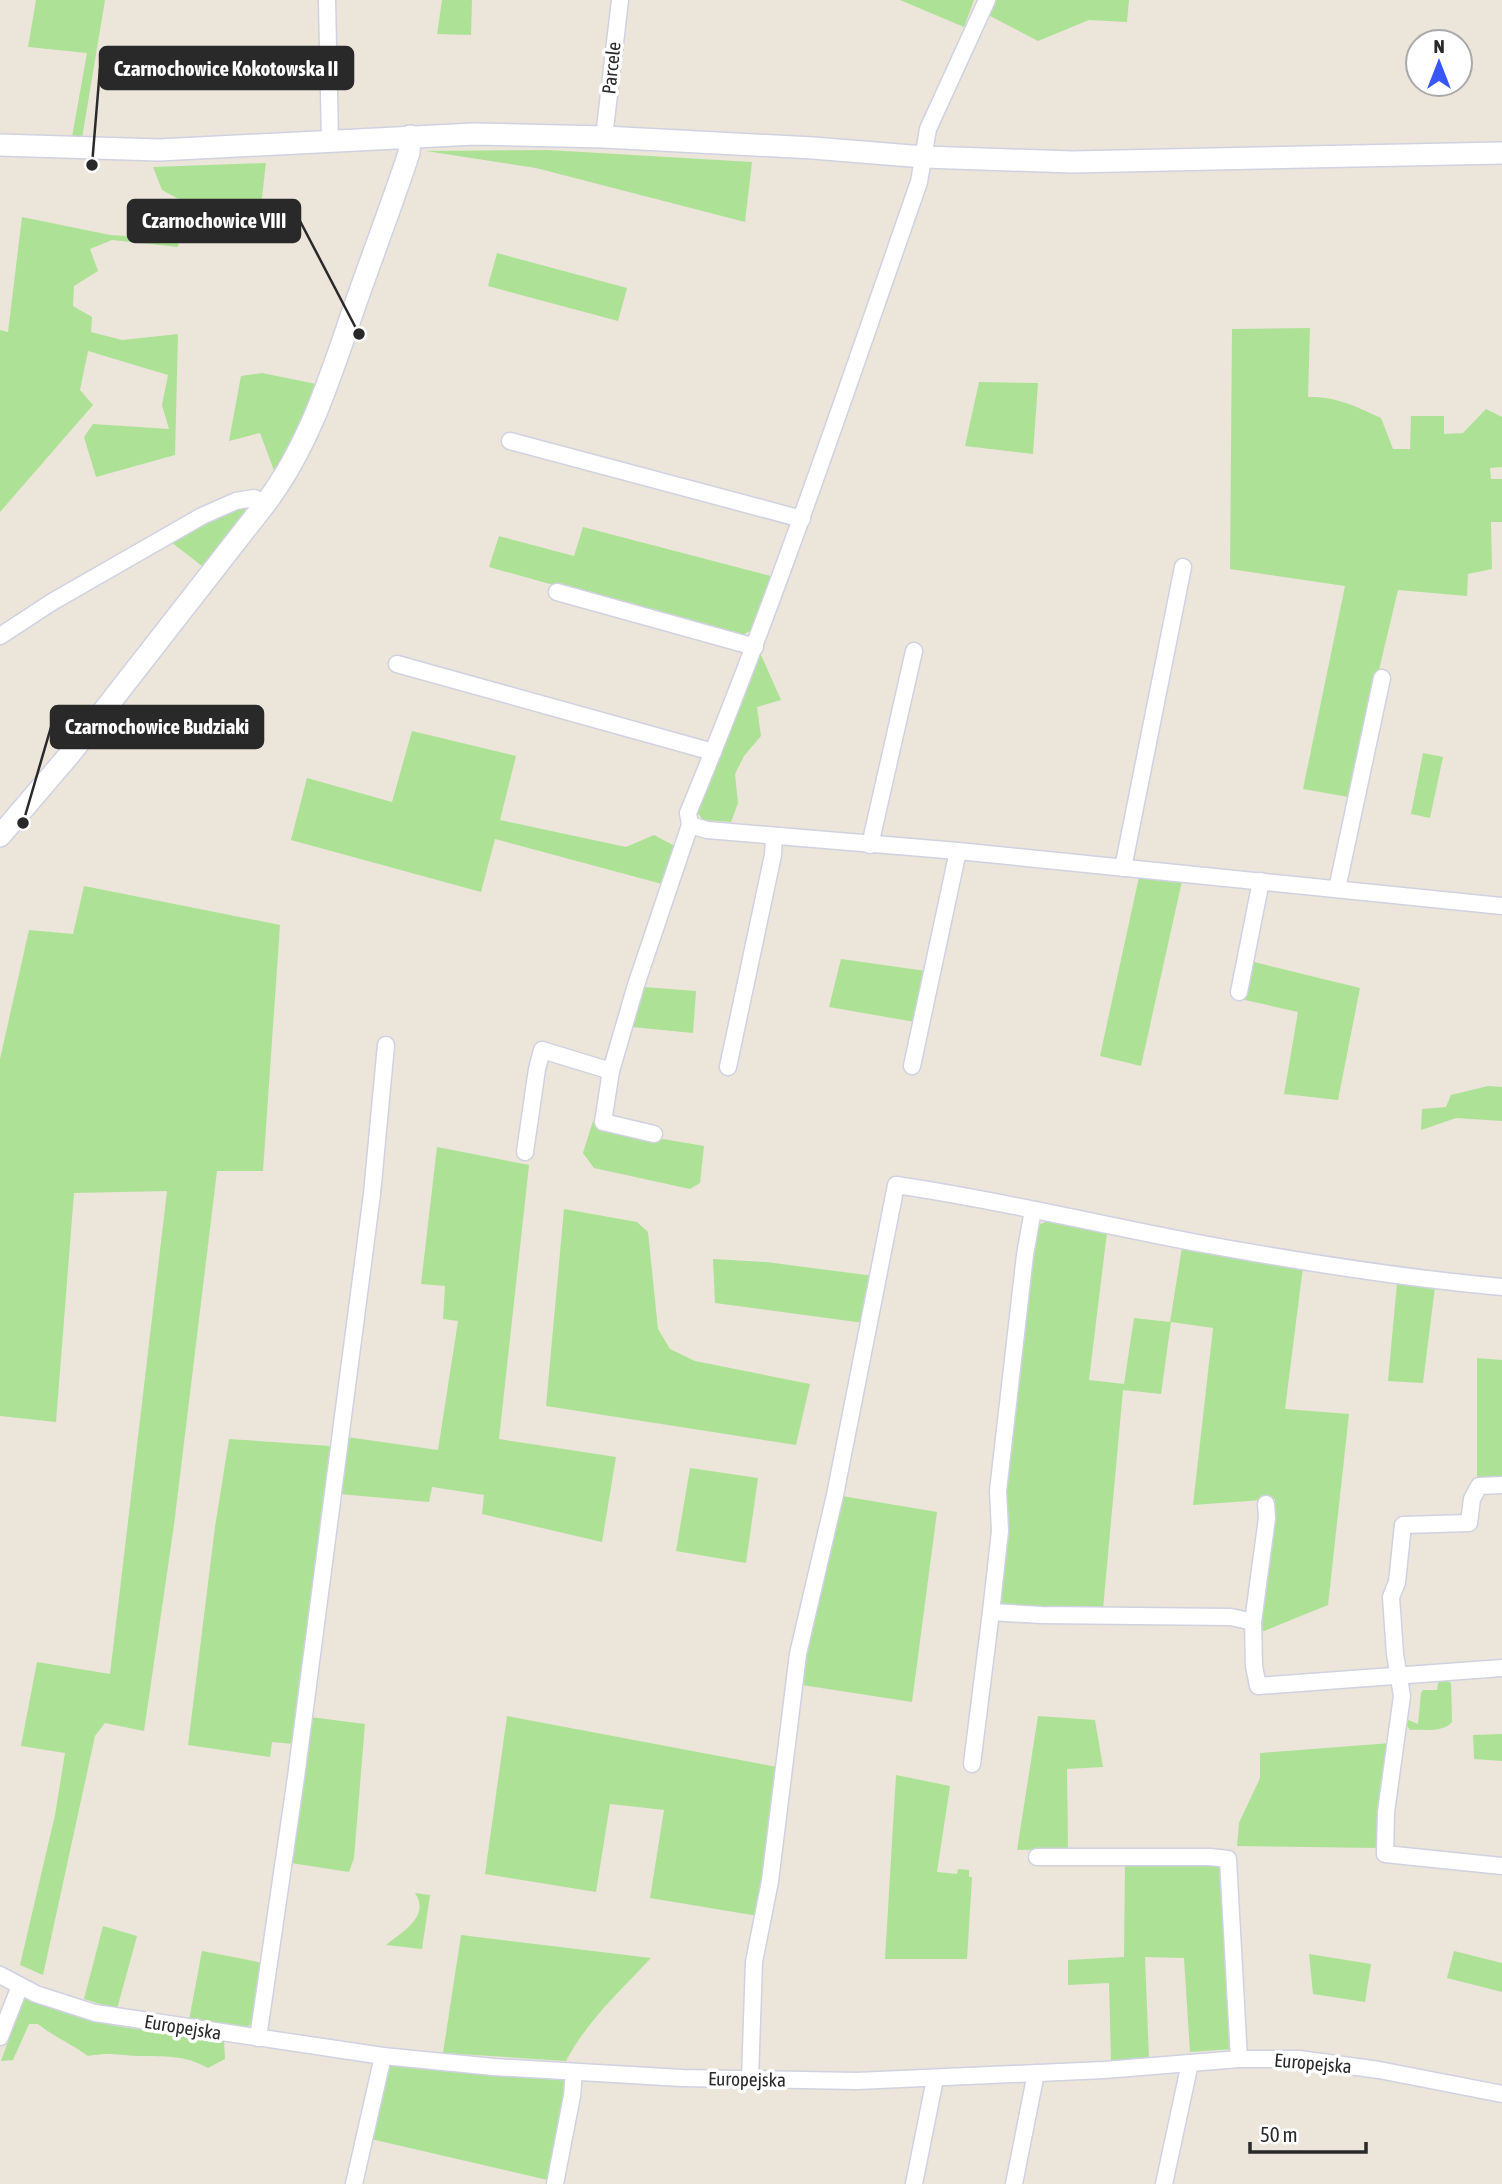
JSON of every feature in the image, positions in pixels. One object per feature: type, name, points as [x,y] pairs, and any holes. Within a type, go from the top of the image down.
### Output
[{"type":"street","points":[[327,0],[330,139]]},
{"type":"street","name":"Parcele","points":[[604,137],[620,0]]},
{"type":"street","points":[[654,1134],[603,1122],[611,1071],[636,985],[690,825],[688,813],[755,647],[802,519],[919,182],[928,129],[987,0]]},
{"type":"street","points":[[0,145],[159,150],[330,139],[474,134],[604,137],[925,157],[1086,162],[1502,153]]},
{"type":"street","points":[[0,835],[70,754],[292,466],[313,421],[405,163],[410,136]]},
{"type":"street","points":[[510,442],[802,519]]},
{"type":"street","points":[[0,636],[52,602],[202,516],[245,499],[254,498],[265,504]]},
{"type":"street","points":[[1123,868],[1184,567]]},
{"type":"street","points":[[557,592],[755,647]]},
{"type":"street","points":[[870,845],[914,651]]},
{"type":"street","points":[[397,664],[713,752]]},
{"type":"street","points":[[1337,889],[1382,678]]},
{"type":"street","points":[[690,825],[707,830],[958,851],[1502,906]]},
{"type":"street","points":[[728,1067],[775,836]]},
{"type":"street","points":[[912,1066],[958,851]]},
{"type":"street","points":[[1239,992],[1261,881]]},
{"type":"street","points":[[258,2038],[296,1777],[372,1194],[386,1045]]},
{"type":"street","points":[[525,1152],[542,1050],[611,1071]]},
{"type":"street","points":[[750,2079],[754,1962],[769,1881],[798,1654],[835,1494],[896,1185],[977,1197],[1296,1260],[1447,1282],[1502,1287]]},
{"type":"street","points":[[972,1764],[1000,1531],[998,1492],[1025,1255],[1033,1210]]},
{"type":"street","points":[[1502,1485],[1479,1486],[1472,1499],[1469,1523],[1403,1525],[1397,1582],[1391,1597],[1402,1696],[1386,1812],[1385,1854],[1502,1866]]},
{"type":"street","points":[[1266,1504],[1267,1518],[1254,1622],[1254,1666],[1258,1686],[1502,1668]]},
{"type":"street","points":[[991,1612],[1231,1617],[1254,1622]]},
{"type":"street","points":[[1037,1857],[1210,1857],[1228,1860],[1239,2059]]},
{"type":"street","name":"Europejska","points":[[0,1975],[57,2002],[95,2013],[383,2056],[574,2073],[857,2081],[935,2079],[1239,2059],[1318,2060],[1502,2094]]},
{"type":"street","points":[[0,2037],[20,1986]]},
{"type":"street","points":[[354,2184],[383,2056]]},
{"type":"street","points":[[1164,2184],[1190,2063]]},
{"type":"street","points":[[555,2184],[574,2073]]},
{"type":"street","points":[[1014,2184],[1036,2073]]},
{"type":"street","points":[[914,2184],[935,2079]]},
{"type":"green space","points":[[36,0],[105,0],[82,138],[72,137],[87,53],[28,47]]},
{"type":"green space","points":[[442,0],[472,0],[471,35],[437,34]]},
{"type":"green space","points":[[900,0],[974,0],[964,27]]},
{"type":"green space","points":[[995,0],[1129,0],[1127,22],[1089,20],[1038,41],[988,15]]},
{"type":"green space","points":[[548,150],[752,162],[745,222],[536,168],[426,151]]},
{"type":"green space","points":[[266,163],[260,214],[237,213],[197,228],[180,228],[178,247],[112,240],[90,249],[98,271],[74,286],[73,306],[92,317],[91,332],[122,340],[178,334],[175,455],[96,477],[84,437],[93,424],[169,429],[162,405],[168,375],[88,351],[80,390],[93,405],[0,512],[0,330],[8,332],[22,217],[110,235],[174,239],[186,203],[162,190],[153,167]]},
{"type":"green space","points":[[497,253],[627,288],[618,321],[488,286]]},
{"type":"green space","points":[[1310,328],[1308,397],[1337,400],[1381,418],[1393,449],[1410,449],[1411,416],[1444,416],[1444,434],[1463,433],[1486,409],[1502,417],[1502,467],[1490,468],[1491,479],[1502,479],[1502,522],[1491,522],[1492,569],[1468,574],[1467,596],[1398,590],[1378,674],[1354,798],[1303,789],[1345,586],[1230,569],[1232,329]]},
{"type":"green space","points":[[262,373],[316,384],[312,403],[275,473],[260,433],[229,441],[241,376]]},
{"type":"green space","points":[[979,382],[1038,383],[1033,454],[965,446]]},
{"type":"green space","points":[[244,506],[250,510],[202,566],[171,542],[211,516]]},
{"type":"green space","points":[[583,527],[771,576],[754,629],[738,637],[489,567],[499,536],[574,556]]},
{"type":"green space","points":[[757,646],[781,700],[757,707],[761,736],[744,756],[735,774],[738,803],[731,822],[703,820],[696,811]]},
{"type":"green space","points":[[412,731],[516,756],[500,820],[626,847],[654,835],[675,846],[662,884],[495,839],[481,892],[291,840],[307,778],[392,802]]},
{"type":"green space","points":[[1423,753],[1443,757],[1430,818],[1411,814]]},
{"type":"green space","points":[[1139,877],[1182,881],[1141,1066],[1100,1056]]},
{"type":"green space","points":[[84,886],[280,925],[263,1171],[217,1171],[174,1525],[144,1731],[105,1723],[95,1736],[43,1975],[20,1965],[55,1815],[65,1753],[21,1746],[37,1662],[110,1674],[167,1191],[74,1193],[56,1422],[0,1416],[0,1059],[29,930],[73,934]]},
{"type":"green space","points":[[841,959],[926,971],[915,1022],[829,1007]]},
{"type":"green space","points":[[1254,962],[1360,988],[1338,1100],[1284,1094],[1298,1012],[1245,1000]]},
{"type":"green space","points":[[644,987],[696,991],[693,1033],[632,1027]]},
{"type":"green space","points":[[1488,1086],[1502,1087],[1502,1121],[1456,1118],[1421,1130],[1422,1109],[1446,1107],[1451,1095]]},
{"type":"green space","points":[[593,1121],[598,1127],[610,1130],[704,1146],[700,1183],[690,1189],[594,1168],[583,1153]]},
{"type":"green space","points":[[437,1147],[529,1165],[499,1439],[616,1457],[602,1542],[482,1514],[484,1495],[432,1487],[429,1502],[339,1494],[347,1437],[438,1450],[458,1321],[443,1319],[445,1286],[421,1284]]},
{"type":"green space","points":[[564,1209],[637,1222],[648,1232],[658,1329],[670,1349],[695,1361],[810,1384],[796,1445],[546,1406]]},
{"type":"green space","points":[[1050,1220],[1107,1232],[1089,1380],[1124,1384],[1134,1318],[1170,1322],[1182,1247],[1303,1267],[1285,1409],[1349,1414],[1328,1605],[1259,1633],[1275,1499],[1193,1505],[1213,1328],[1171,1322],[1161,1394],[1123,1390],[1103,1609],[1001,1605],[1006,1526],[1003,1498],[1036,1226]]},
{"type":"green space","points":[[713,1259],[766,1262],[874,1276],[864,1323],[715,1303]]},
{"type":"green space","points":[[1397,1283],[1435,1287],[1423,1383],[1388,1381]]},
{"type":"green space","points":[[1477,1358],[1502,1360],[1502,1478],[1477,1478]]},
{"type":"green space","points":[[229,1439],[330,1446],[294,1744],[272,1742],[270,1757],[188,1745],[215,1527]]},
{"type":"green space","points":[[690,1468],[758,1478],[746,1563],[676,1551]]},
{"type":"green space","points":[[842,1496],[937,1512],[912,1702],[802,1685],[808,1642]]},
{"type":"green space","points":[[1444,1679],[1451,1683],[1452,1722],[1444,1728],[1410,1730],[1405,1723],[1406,1719],[1418,1724],[1423,1690],[1437,1690],[1438,1683]]},
{"type":"green space","points":[[507,1716],[777,1767],[758,1916],[650,1898],[664,1810],[610,1804],[596,1892],[485,1874]]},
{"type":"green space","points":[[1038,1716],[1095,1720],[1103,1767],[1067,1769],[1068,1849],[1017,1850]]},
{"type":"green space","points":[[310,1717],[365,1724],[354,1858],[349,1872],[291,1863]]},
{"type":"green space","points":[[1502,1734],[1502,1761],[1474,1759],[1473,1735]]},
{"type":"green space","points":[[1391,1743],[1380,1848],[1237,1846],[1239,1823],[1260,1778],[1260,1753]]},
{"type":"green space","points":[[896,1775],[950,1786],[937,1872],[957,1874],[958,1869],[969,1870],[969,1877],[972,1877],[967,1959],[885,1959]]},
{"type":"green space","points":[[1125,1862],[1217,1865],[1221,1871],[1233,2049],[1190,2052],[1184,1958],[1145,1957],[1149,2058],[1111,2061],[1109,1983],[1068,1985],[1068,1960],[1124,1957]]},
{"type":"green space","points":[[415,1893],[430,1895],[422,1949],[386,1945],[417,1916],[419,1901]]},
{"type":"green space","points":[[103,1926],[137,1936],[117,2009],[84,1999]]},
{"type":"green space","points":[[461,1935],[651,1958],[594,2020],[566,2061],[443,2053]]},
{"type":"green space","points":[[202,1951],[263,1963],[254,2022],[245,2028],[189,2020]]},
{"type":"green space","points":[[1454,1951],[1502,1963],[1502,1992],[1447,1978]]},
{"type":"green space","points":[[1309,1954],[1371,1964],[1365,2002],[1313,1994]]},
{"type":"green space","points":[[28,1998],[115,2026],[224,2041],[225,2059],[208,2068],[174,2057],[108,2054],[88,2056],[38,2024],[29,2024],[13,2060],[1,2061],[23,2000]]},
{"type":"green space","points":[[387,2065],[565,2080],[568,2083],[552,2181],[371,2139]]},
{"type":"place","name":"Czarnochowice Kokotowska II","points":[[92,165]]},
{"type":"place","name":"Czarnochowice VIII","points":[[359,334]]},
{"type":"place","name":"Czarnochowice Budziaki","points":[[23,823]]}]
